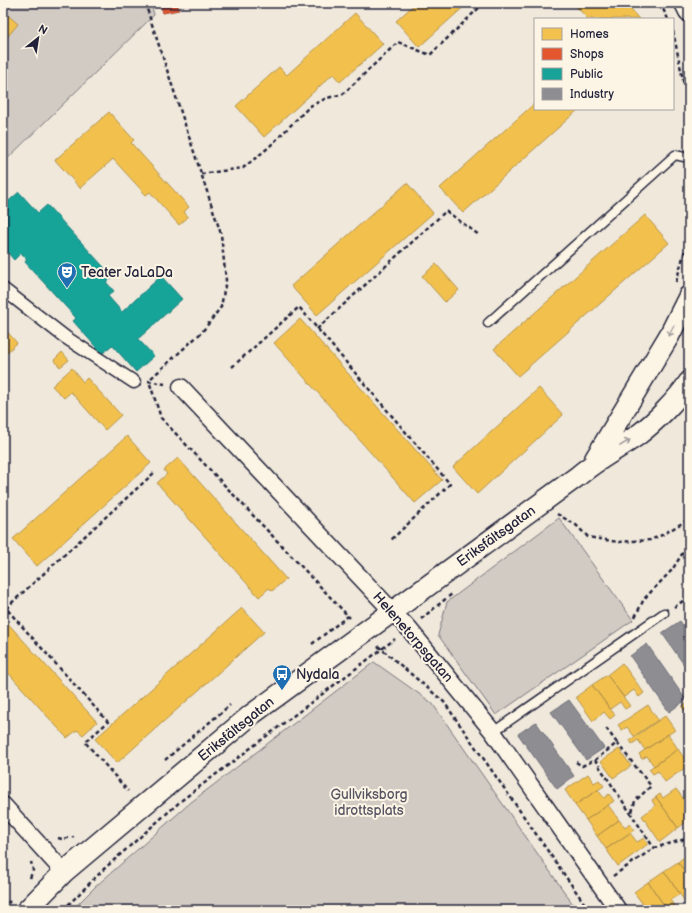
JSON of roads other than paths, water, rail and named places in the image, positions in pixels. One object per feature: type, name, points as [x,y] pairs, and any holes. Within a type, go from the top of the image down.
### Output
[{"type":"street","points":[[685,3],[689,10]]},
{"type":"street","points":[[3,289],[65,337],[134,382]]},
{"type":"street","name":"Eriksfältsgatan","points":[[592,463],[654,362],[689,296]]},
{"type":"street","name":"Eriksfältsgatan","points":[[20,903],[64,872],[251,715],[578,476],[592,463],[639,434],[682,393],[689,382]]},
{"type":"street","name":"Helenetorpsgatan","points":[[181,387],[409,629],[493,732],[618,910]]},
{"type":"street","points":[[3,805],[64,872]]},
{"type":"lane","points":[[488,323],[675,155],[689,158]]},
{"type":"lane","points":[[493,732],[664,613]]},
{"type":"place","name":"Teater JaLaDa","points":[[67,289]]},
{"type":"place","name":"Nydala","points":[[282,691]]},
{"type":"park label","name":"Gullviksborg idrottsplats","points":[[369,802]]}]
